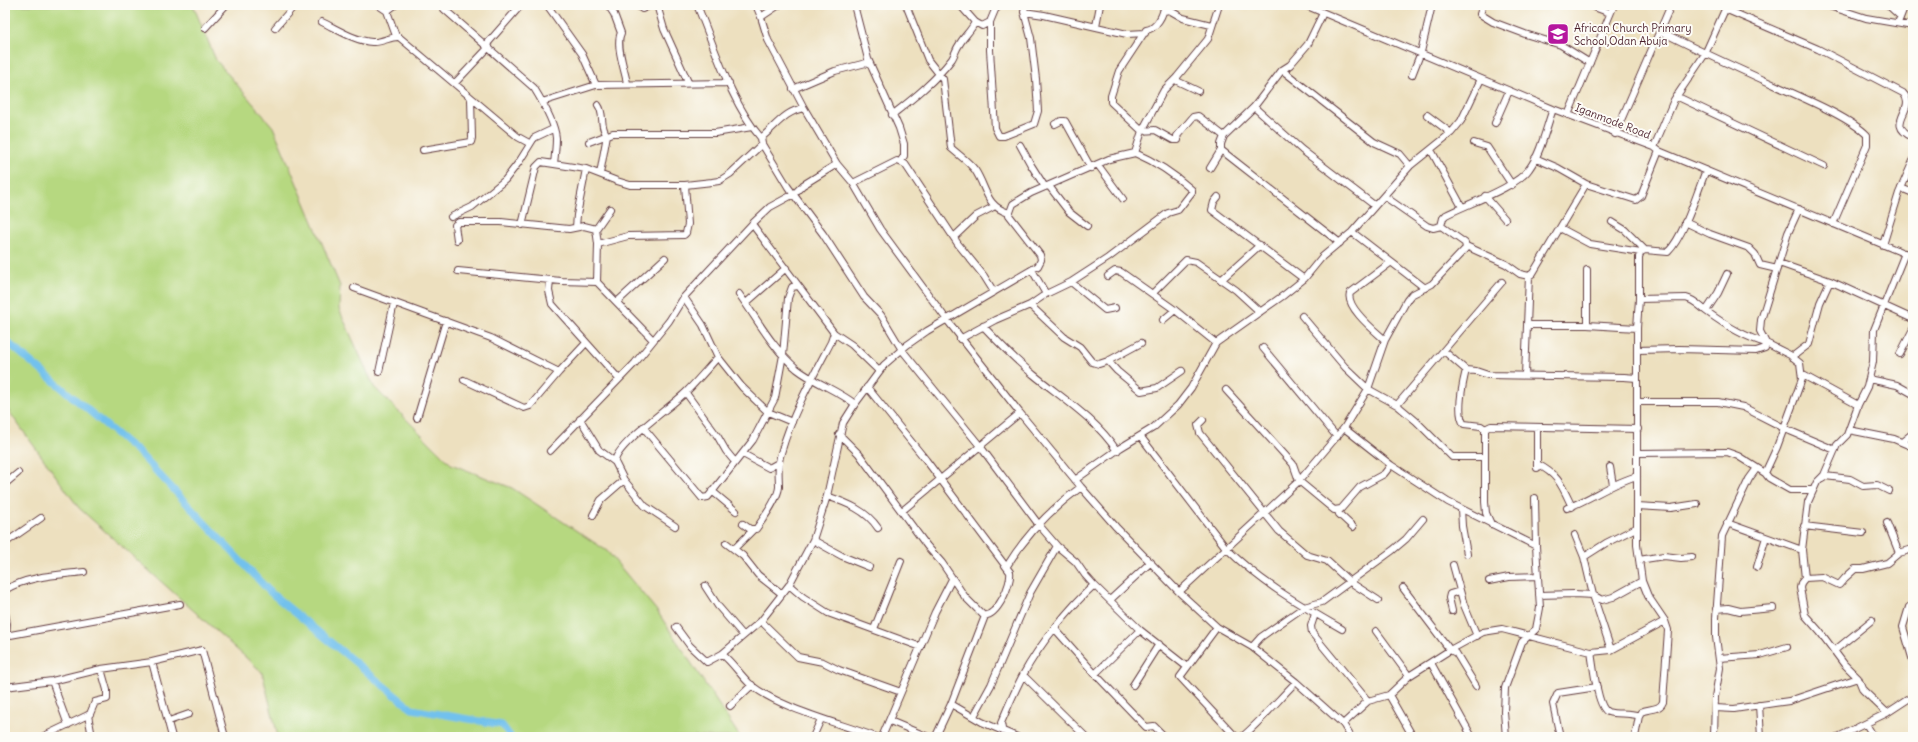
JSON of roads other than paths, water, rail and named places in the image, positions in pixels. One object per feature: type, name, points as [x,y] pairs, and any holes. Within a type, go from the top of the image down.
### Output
[{"type":"street","points":[[205,28],[226,5]]},
{"type":"street","points":[[275,28],[295,5]]},
{"type":"street","points":[[378,5],[387,11],[396,36],[407,43],[518,137],[529,143]]},
{"type":"street","points":[[387,11],[394,5]]},
{"type":"street","points":[[547,5],[582,54],[596,85]]},
{"type":"street","points":[[608,5],[620,28],[621,33],[618,38],[619,45],[628,84]]},
{"type":"street","points":[[637,5],[642,9],[651,5]]},
{"type":"street","points":[[657,5],[664,29],[688,82]]},
{"type":"street","points":[[697,5],[734,96],[762,141],[775,167],[823,234],[864,297],[881,315],[902,350],[980,446],[1039,525],[1057,546],[1076,562],[1084,575],[1140,630],[1187,666]]},
{"type":"street","points":[[756,5],[768,40],[793,89],[837,164],[853,183],[880,229],[960,339],[995,380],[1020,413],[1116,527],[1179,592],[1217,627],[1252,647],[1296,682],[1343,724],[1350,737]]},
{"type":"street","points":[[761,17],[778,5]]},
{"type":"street","points":[[854,5],[870,65],[892,115],[905,151],[900,162]]},
{"type":"street","points":[[676,627],[690,646],[707,662],[722,654],[761,621],[789,585],[813,540],[827,496],[839,434],[855,404],[879,371],[902,350],[927,331],[994,292],[1006,283],[1032,270],[1040,263],[1040,255],[1009,213],[999,210],[995,206],[985,191],[975,169],[951,148],[943,79],[928,60],[906,5]]},
{"type":"street","points":[[960,5],[975,22],[982,26],[990,22]]},
{"type":"street","points":[[1000,5],[995,10],[990,22],[990,50],[995,128],[999,136],[1004,136],[1034,124],[1038,111],[1031,38],[1024,12],[1024,5]]},
{"type":"street","points":[[1096,26],[1100,5]]},
{"type":"street","points":[[1135,153],[1142,131],[1164,90],[1208,39],[1211,25],[1219,5]]},
{"type":"street","name":"Iganmode Road","points":[[1307,5],[1323,13],[1421,52],[1509,91],[1615,134],[1657,149],[1913,257]]},
{"type":"street","points":[[1412,75],[1421,52],[1432,5]]},
{"type":"street","points":[[1483,5],[1480,14],[1493,22],[1561,45],[1590,63]]},
{"type":"street","points":[[1589,5],[1610,13]]},
{"type":"street","points":[[1568,115],[1614,5]]},
{"type":"street","points":[[1615,134],[1671,5]]},
{"type":"street","points":[[1826,5],[1889,24],[1898,23],[1913,26]]},
{"type":"street","points":[[1888,5],[1900,16]]},
{"type":"street","points":[[1898,23],[1905,5]]},
{"type":"street","points":[[455,83],[519,6]]},
{"type":"street","points":[[1535,158],[1586,184],[1638,199],[1676,96],[1705,54],[1726,7],[1818,49],[1903,93],[1909,102],[1900,125],[1904,133],[1913,137]]},
{"type":"street","points":[[1211,25],[1183,18],[1164,8],[1158,21],[1150,30],[1146,30],[1137,41],[1119,71],[1110,100],[1123,115],[1142,131],[1155,130],[1173,140],[1178,140],[1177,136],[1193,117],[1198,116],[1224,136]]},
{"type":"street","points":[[444,9],[534,88],[542,102],[556,137],[554,164]]},
{"type":"street","points":[[1024,12],[1096,26],[1127,34],[1145,33]]},
{"type":"street","points":[[1210,168],[1221,150],[1220,144],[1224,136],[1254,107],[1282,70],[1290,65],[1308,44],[1323,13]]},
{"type":"street","points":[[322,22],[370,42],[383,42],[396,36]]},
{"type":"street","points":[[892,115],[921,92],[939,74],[953,58],[959,44],[972,30],[975,22]]},
{"type":"street","points":[[1660,30],[1705,54],[1806,99],[1860,128],[1867,135],[1867,145],[1833,224]]},
{"type":"street","points":[[793,89],[835,71],[866,63],[870,65]]},
{"type":"street","points":[[1282,70],[1374,142],[1400,154],[1410,166]]},
{"type":"street","points":[[1176,77],[1177,81],[1198,91]]},
{"type":"street","points":[[1075,480],[1116,451],[1141,437],[1162,420],[1185,397],[1216,343],[1304,279],[1322,257],[1352,232],[1374,205],[1384,196],[1410,166],[1451,133],[1461,121],[1481,79]]},
{"type":"street","points":[[542,102],[596,85],[729,82]]},
{"type":"street","points":[[1495,123],[1509,91]]},
{"type":"street","points":[[1676,96],[1824,166]]},
{"type":"street","points":[[423,150],[471,142],[471,98]]},
{"type":"street","points":[[598,105],[601,109],[602,127],[607,135],[600,174]]},
{"type":"street","points":[[1254,107],[1297,146],[1374,205]]},
{"type":"street","points":[[522,225],[536,167],[542,162],[586,170],[600,174],[617,182],[630,184],[685,185],[719,181],[730,174],[780,120],[794,110],[804,108]]},
{"type":"street","points":[[1441,226],[1443,218],[1446,215],[1512,185],[1525,174],[1535,158],[1553,109]]},
{"type":"street","points":[[1427,115],[1451,133]]},
{"type":"street","points":[[1055,124],[1065,121],[1091,168]]},
{"type":"street","points":[[589,142],[613,132],[715,133],[752,127]]},
{"type":"street","points":[[451,217],[472,207],[505,180],[519,162],[529,143],[539,134],[553,129]]},
{"type":"street","points":[[1474,143],[1487,147],[1512,185]]},
{"type":"street","points":[[1020,145],[1030,165],[1047,186],[1069,212],[1087,226]]},
{"type":"street","points":[[1221,150],[1340,243]]},
{"type":"street","points":[[1431,150],[1462,207]]},
{"type":"street","points":[[960,339],[983,326],[1030,305],[1046,294],[1071,282],[1108,258],[1168,213],[1178,210],[1192,190],[1176,176],[1162,169],[1154,161],[1135,153],[1109,160],[1031,193],[1013,204],[1009,213]]},
{"type":"street","points":[[853,183],[897,161],[905,164],[954,237],[994,292]]},
{"type":"street","points":[[1883,245],[1901,188],[1913,161]]},
{"type":"street","points":[[550,451],[619,380],[669,322],[684,297],[752,224],[770,207],[794,194],[803,185],[837,164]]},
{"type":"street","points":[[1098,165],[1123,199]]},
{"type":"street","points":[[576,227],[586,170]]},
{"type":"street","points":[[1560,228],[1590,244],[1643,251],[1668,252],[1672,248],[1685,222],[1706,170]]},
{"type":"street","points":[[1525,375],[1529,276],[1533,273],[1586,184]]},
{"type":"street","points":[[598,244],[628,236],[684,235],[688,224],[685,185]]},
{"type":"street","points":[[1901,188],[1913,193]]},
{"type":"street","points":[[1384,196],[1427,226],[1433,228],[1441,226],[1465,243],[1466,246],[1506,264],[1520,274],[1529,276]]},
{"type":"street","points":[[1485,196],[1505,219]]},
{"type":"street","points":[[1218,197],[1214,202],[1212,210],[1304,279]]},
{"type":"street","points":[[954,237],[976,216],[995,206]]},
{"type":"street","points":[[597,282],[598,244],[596,229],[610,209]]},
{"type":"street","points":[[1637,350],[1680,349],[1756,351],[1765,348],[1766,343],[1760,327],[1788,233],[1799,209]]},
{"type":"street","points":[[457,240],[455,225],[457,223],[501,222],[569,229],[590,226],[596,229]]},
{"type":"street","points":[[1612,222],[1625,230],[1643,251]]},
{"type":"street","points":[[1685,222],[1710,234],[1750,248],[1755,254],[1760,265],[1778,266],[1830,281],[1884,304],[1913,319]]},
{"type":"street","points":[[752,224],[834,333],[852,345],[879,371]]},
{"type":"street","points":[[1352,232],[1425,288]]},
{"type":"street","points":[[1221,280],[1260,246]]},
{"type":"street","points":[[1179,592],[1266,513],[1299,480],[1344,428],[1368,390],[1385,340],[1397,316],[1411,295],[1432,284],[1464,252],[1466,246]]},
{"type":"street","points":[[1635,737],[1639,716],[1645,710],[1661,706],[1663,702],[1668,630],[1665,621],[1651,601],[1642,581],[1636,528],[1638,453],[1637,328],[1639,300],[1639,257],[1643,251]]},
{"type":"street","points":[[1887,713],[1863,690],[1858,678],[1804,615],[1800,588],[1801,583],[1805,578],[1802,550],[1808,502],[1813,490],[1822,478],[1835,450],[1849,430],[1858,405],[1867,387],[1873,362],[1874,330],[1905,253]]},
{"type":"street","points":[[618,301],[665,258]]},
{"type":"street","points":[[1153,293],[1186,260],[1196,262],[1249,301],[1260,312]]},
{"type":"street","points":[[1385,340],[1364,321],[1351,303],[1349,296],[1350,293],[1390,262]]},
{"type":"street","points":[[746,303],[786,268]]},
{"type":"street","points":[[1032,270],[1046,294]]},
{"type":"street","points":[[1108,276],[1118,270],[1153,293],[1216,343]]},
{"type":"street","points":[[1587,270],[1587,325]]},
{"type":"street","points":[[458,271],[491,273],[550,280],[597,282],[618,301],[653,340]]},
{"type":"street","points":[[1706,311],[1718,294],[1727,274]]},
{"type":"street","points":[[550,280],[549,291],[552,304],[619,380]]},
{"type":"street","points":[[1792,357],[1810,344],[1820,303],[1830,281]]},
{"type":"street","points":[[1071,282],[1105,310],[1115,308]]},
{"type":"street","points":[[1397,404],[1502,282]]},
{"type":"street","points":[[643,427],[702,498],[708,497],[743,454],[762,426],[775,398],[783,354],[789,292],[792,287],[798,286]]},
{"type":"street","points":[[354,288],[511,346],[559,372]]},
{"type":"street","points":[[739,294],[783,354],[797,368],[811,378],[840,393],[855,404]]},
{"type":"street","points":[[684,297],[703,325],[718,357],[742,387],[768,412],[792,422]]},
{"type":"street","points":[[1639,300],[1686,298],[1692,300],[1743,336],[1766,343],[1792,357],[1800,364],[1803,376],[1765,473]]},
{"type":"street","points":[[379,372],[394,303]]},
{"type":"street","points":[[1030,305],[1064,337],[1080,347],[1092,362],[1099,364],[1108,361],[1141,343]]},
{"type":"street","points":[[1163,320],[1175,310]]},
{"type":"street","points":[[1302,316],[1344,367],[1368,390],[1397,404],[1452,457],[1484,457]]},
{"type":"street","points":[[417,418],[446,321]]},
{"type":"street","points":[[1527,324],[1637,328]]},
{"type":"street","points":[[983,326],[1002,346],[1032,373],[1075,407],[1111,442],[1116,451]]},
{"type":"street","points":[[1900,354],[1913,329]]},
{"type":"street","points":[[734,549],[758,527],[776,498],[779,485],[778,463],[792,422],[811,378],[831,342],[834,333]]},
{"type":"street","points":[[464,380],[524,408],[530,406],[586,343]]},
{"type":"street","points":[[1263,348],[1337,436]]},
{"type":"street","points":[[1444,351],[1466,370],[1476,371],[1488,375],[1637,378]]},
{"type":"street","points":[[615,462],[617,454],[643,427],[686,393],[718,357]]},
{"type":"street","points":[[1108,361],[1117,371],[1142,391],[1158,388],[1182,371]]},
{"type":"street","points":[[1466,370],[1461,395],[1462,421],[1467,425],[1480,426],[1485,430]]},
{"type":"street","points":[[1803,376],[1858,405]]},
{"type":"street","points":[[1869,379],[1897,385],[1913,394]]},
{"type":"street","points":[[867,387],[940,479],[1007,566],[1010,572],[1010,582],[996,610],[985,616],[951,704],[936,736],[933,737]]},
{"type":"street","points":[[1226,390],[1293,464],[1299,480],[1330,509],[1338,511],[1339,514],[1353,527]]},
{"type":"street","points":[[686,393],[718,437],[726,452],[735,462]]},
{"type":"street","points":[[1637,402],[1718,402],[1743,407],[1835,450]]},
{"type":"street","points":[[902,511],[1020,413]]},
{"type":"street","points":[[580,419],[599,450],[615,462],[624,480],[645,506],[675,526]]},
{"type":"street","points":[[1202,420],[1198,425],[1200,433],[1266,513],[1279,532],[1307,554],[1327,561],[1350,582],[1378,600]]},
{"type":"street","points":[[1485,430],[1491,426],[1638,429]]},
{"type":"street","points":[[1344,428],[1390,464],[1461,509],[1536,546]]},
{"type":"street","points":[[1537,428],[1537,466],[1549,470],[1560,481],[1570,507],[1612,484],[1637,476]]},
{"type":"street","points":[[1485,430],[1485,508],[1490,524]]},
{"type":"street","points":[[1849,430],[1902,442],[1913,447]]},
{"type":"street","points":[[1902,442],[1913,433]]},
{"type":"street","points":[[839,434],[859,454],[902,511],[926,546],[942,563],[952,579],[978,612],[985,616]]},
{"type":"street","points":[[1141,437],[1226,548],[1263,582],[1342,629]]},
{"type":"street","points":[[1638,453],[1727,452],[1738,456],[1765,473],[1769,478],[1790,490],[1813,490]]},
{"type":"street","points":[[743,454],[769,468],[778,463]]},
{"type":"street","points":[[1338,511],[1360,487],[1384,474],[1390,464]]},
{"type":"street","points":[[1610,467],[1612,484]]},
{"type":"street","points":[[1714,737],[1716,687],[1720,668],[1716,637],[1716,608],[1722,536],[1749,479],[1757,468]]},
{"type":"street","points":[[5,484],[18,473]]},
{"type":"street","points":[[1822,478],[1825,476],[1850,479],[1863,486],[1878,485],[1889,491]]},
{"type":"street","points":[[593,515],[601,500],[624,480]]},
{"type":"street","points":[[1007,566],[1024,541],[1055,508],[1081,487]]},
{"type":"street","points":[[712,491],[736,511]]},
{"type":"street","points":[[827,496],[861,511],[871,518],[878,528]]},
{"type":"street","points":[[1506,737],[1504,712],[1505,688],[1522,642],[1536,629],[1540,608],[1535,498]]},
{"type":"street","points":[[1637,506],[1671,508],[1697,504]]},
{"type":"street","points":[[1461,509],[1462,526],[1467,554]]},
{"type":"street","points":[[5,543],[41,518]]},
{"type":"street","points":[[1252,647],[1261,637],[1304,607],[1322,602],[1350,582],[1406,539],[1423,519]]},
{"type":"street","points":[[1727,523],[1802,550]]},
{"type":"street","points":[[1887,523],[1899,553]]},
{"type":"street","points":[[743,524],[753,530]]},
{"type":"street","points":[[1804,526],[1863,533]]},
{"type":"street","points":[[1584,557],[1606,543],[1636,528]]},
{"type":"street","points":[[1575,535],[1584,557],[1593,595],[1611,650]]},
{"type":"street","points":[[1757,567],[1766,537]]},
{"type":"street","points":[[813,540],[837,554],[869,567]]},
{"type":"street","points":[[726,543],[742,556],[758,575],[782,594]]},
{"type":"street","points":[[974,716],[991,685],[1030,593],[1057,546]]},
{"type":"street","points":[[1805,578],[1822,577],[1839,585],[1855,569],[1863,569],[1887,563],[1899,553],[1913,549]]},
{"type":"street","points":[[1639,560],[1664,556],[1681,558],[1692,557]]},
{"type":"street","points":[[874,629],[901,561]]},
{"type":"street","points":[[1110,600],[1151,562]]},
{"type":"street","points":[[1453,565],[1460,591],[1476,636]]},
{"type":"street","points":[[5,590],[13,585],[30,580],[84,572]]},
{"type":"street","points":[[1489,581],[1509,577],[1538,576]]},
{"type":"street","points":[[882,737],[945,588],[952,579]]},
{"type":"street","points":[[1539,595],[1556,593],[1593,595],[1602,600],[1613,597],[1642,581]]},
{"type":"street","points":[[789,585],[803,597],[828,613],[921,647]]},
{"type":"street","points":[[1002,729],[1002,723],[1023,675],[1079,598],[1094,585]]},
{"type":"street","points":[[705,586],[718,606],[743,635]]},
{"type":"street","points":[[1403,588],[1450,650],[1456,653],[1476,686]]},
{"type":"street","points":[[1452,611],[1450,594],[1460,591]]},
{"type":"street","points":[[5,613],[7,624],[5,636],[180,604]]},
{"type":"street","points":[[1838,737],[1887,713],[1913,696],[1913,661],[1903,627],[1909,607],[1913,605]]},
{"type":"street","points":[[1716,608],[1728,608],[1740,611],[1773,608]]},
{"type":"street","points":[[1315,614],[1310,626],[1312,633],[1368,701]]},
{"type":"street","points":[[1834,651],[1872,620]]},
{"type":"street","points":[[761,621],[798,657],[823,662],[839,670],[901,692]]},
{"type":"street","points":[[1343,724],[1368,701],[1388,695],[1409,676],[1450,650],[1483,632],[1502,629],[1591,652],[1611,650],[1665,621]]},
{"type":"street","points":[[1217,627],[1181,676],[1182,681],[1236,737]]},
{"type":"street","points":[[1055,629],[1095,674],[1146,727],[1154,726],[1165,737]]},
{"type":"street","points":[[1095,674],[1140,630]]},
{"type":"street","points":[[1376,631],[1409,676]]},
{"type":"street","points":[[1133,685],[1159,644]]},
{"type":"street","points":[[1719,658],[1760,655],[1787,647]]},
{"type":"street","points":[[5,687],[52,681],[101,669],[152,662],[202,650],[225,737]]},
{"type":"street","points":[[1591,652],[1602,706],[1606,711],[1630,712],[1639,716]]},
{"type":"street","points":[[722,654],[752,685],[777,700],[821,719],[841,724],[876,737]]},
{"type":"street","points":[[152,662],[169,721],[172,737]]},
{"type":"street","points":[[1431,663],[1472,737]]},
{"type":"street","points":[[42,737],[90,714],[95,702],[107,699],[108,697],[101,669]]},
{"type":"street","points":[[1023,675],[1086,737]]},
{"type":"street","points":[[1715,708],[1734,709],[1789,701],[1858,678]]},
{"type":"street","points":[[52,681],[68,725]]},
{"type":"street","points":[[1242,737],[1256,725],[1268,710],[1296,682]]},
{"type":"street","points":[[730,706],[752,685]]},
{"type":"street","points":[[1560,737],[1553,704],[1558,693],[1597,687]]},
{"type":"street","points":[[1388,695],[1413,737]]},
{"type":"street","points":[[951,704],[982,722],[1002,729],[1017,737]]},
{"type":"street","points":[[1759,705],[1760,737]]},
{"type":"street","points":[[169,721],[189,714]]},
{"type":"street","points":[[88,715],[92,737]]},
{"type":"street","points":[[813,737],[821,719]]},
{"type":"street","points":[[890,721],[928,737]]},
{"type":"street","points":[[1866,724],[1874,737]]},
{"type":"waterway","points":[[5,340],[139,453],[271,593],[412,709],[502,725],[511,737]]},
{"type":"place","name":"African Church Primary School,Odan Abuja","points":[[1558,34]]}]
